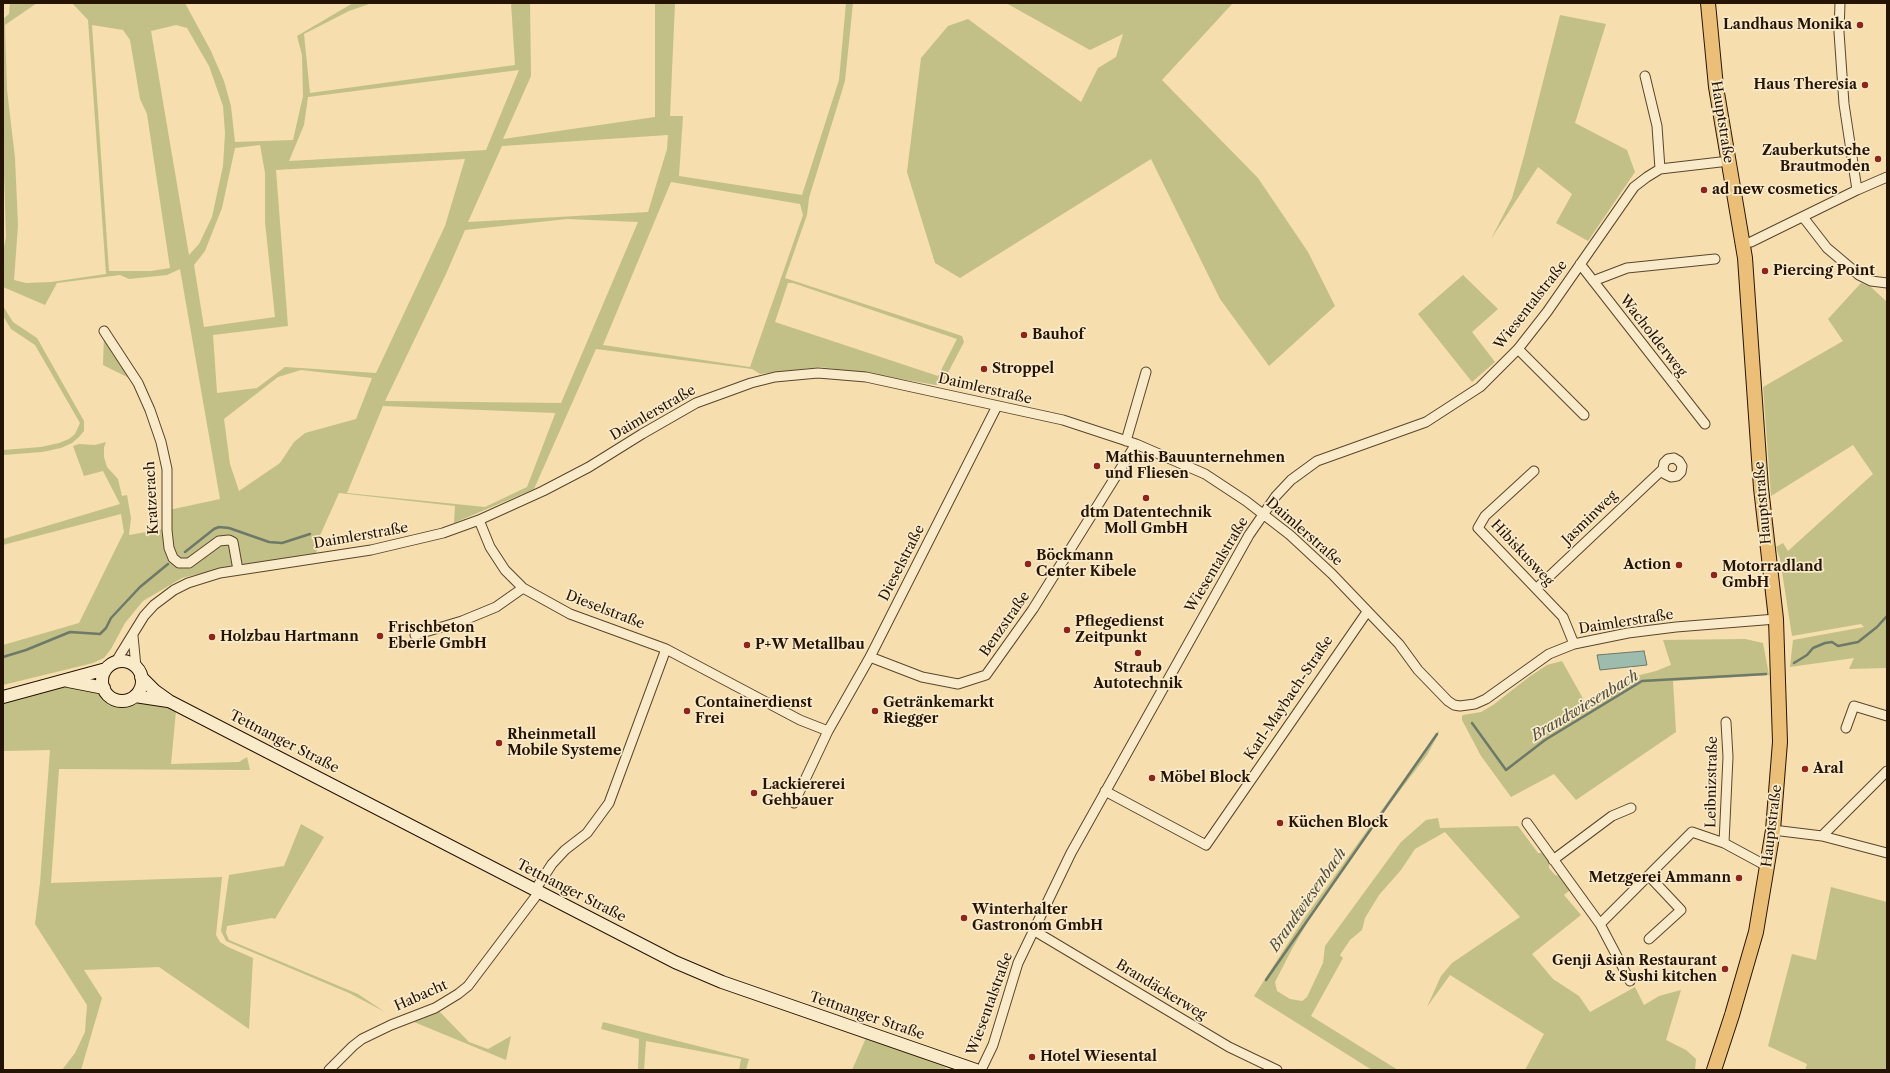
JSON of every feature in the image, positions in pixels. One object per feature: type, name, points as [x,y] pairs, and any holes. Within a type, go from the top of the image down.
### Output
[{"type":"main road","name":"Hauptstraße","points":[[1708,3],[1716,87],[1743,244],[1761,488],[1776,619],[1780,742],[1773,830],[1756,932],[1732,1015],[1714,1070]]},
{"type":"main road","points":[[3,697],[67,680],[110,666],[125,662],[138,672],[140,688],[135,696],[126,700],[117,700],[109,696],[104,688],[102,679],[110,666]]},
{"type":"main road","name":"Tettnanger Straße","points":[[138,672],[155,691],[170,701],[656,952],[722,982],[976,1070]]},
{"type":"main road","points":[[67,680],[104,688]]},
{"type":"main road","name":"Tettnanger Straße","points":[[135,696],[170,701]]},
{"type":"street","points":[[1840,3],[1839,32],[1844,104],[1857,190]]},
{"type":"street","points":[[1645,76],[1657,126],[1660,169]]},
{"type":"street","name":"Wiesentalstraße","points":[[981,1070],[993,1045],[1018,963],[1071,852],[1249,535],[1276,496],[1291,480],[1317,461],[1426,422],[1480,386],[1518,349],[1634,187],[1647,177],[1660,169],[1729,161]]},
{"type":"street","points":[[1743,244],[1752,242],[1857,190],[1887,177]]},
{"type":"street","points":[[1803,217],[1827,248],[1859,275],[1871,281],[1887,283]]},
{"type":"street","points":[[1593,281],[1628,268],[1716,259]]},
{"type":"street","name":"Wacholderweg","points":[[1580,264],[1705,424]]},
{"type":"street","name":"Kratzerach","points":[[104,331],[138,383],[150,410],[161,442],[166,469],[167,530],[169,548],[173,558],[179,563],[189,563],[219,541],[229,540],[233,542],[238,570]]},
{"type":"street","points":[[1518,349],[1584,415]]},
{"type":"street","points":[[1126,441],[1146,372]]},
{"type":"street","name":"Daimlerstraße","points":[[110,666],[133,636],[144,616],[162,598],[174,590],[202,578],[238,570],[392,546],[443,533],[479,520],[543,492],[589,468],[642,434],[696,403],[724,392],[763,380],[818,373],[866,377],[1063,420],[1136,444],[1205,474],[1263,514],[1290,535],[1332,574],[1399,644],[1418,670],[1448,701],[1460,706],[1475,704],[1486,699],[1549,654],[1574,644],[1648,631],[1776,619]]},
{"type":"street","name":"Dieselstraße","points":[[794,803],[828,731],[870,657],[997,406]]},
{"type":"street","name":"Benzstraße","points":[[870,657],[922,677],[958,684],[986,675],[1033,609],[1136,444]]},
{"type":"street","name":"Jasminweg","points":[[1537,588],[1663,469]]},
{"type":"street","name":"Hibiskusweg","points":[[1534,471],[1485,516],[1478,528],[1537,588],[1563,617],[1574,644]]},
{"type":"street","name":"Dieselstraße","points":[[479,520],[490,547],[505,570],[522,588],[570,614],[666,649],[800,720],[828,731]]},
{"type":"street","points":[[416,635],[462,621],[496,607],[522,588]]},
{"type":"street","name":"Karl-Maybach-Straße","points":[[1105,791],[1206,845],[1367,612]]},
{"type":"street","points":[[133,636],[138,672]]},
{"type":"street","name":"Habacht","points":[[329,1070],[362,1039],[391,1024],[435,1008],[468,986],[537,891],[552,864],[565,850],[587,833],[609,803],[666,649]]},
{"type":"street","points":[[1846,728],[1854,706],[1887,716]]},
{"type":"street","name":"Leibnizstraße","points":[[1724,843],[1728,757],[1726,722]]},
{"type":"street","points":[[1822,836],[1887,771]]},
{"type":"street","points":[[1554,860],[1612,816],[1631,808]]},
{"type":"street","points":[[1527,823],[1600,924],[1630,981]]},
{"type":"street","points":[[1773,830],[1822,836],[1887,853]]},
{"type":"street","points":[[1600,924],[1692,832],[1724,843],[1761,863],[1768,864]]},
{"type":"street","points":[[1649,876],[1681,910],[1649,939]]},
{"type":"street","name":"Brandäckerweg","points":[[1033,930],[1229,1047],[1277,1070]]},
{"type":"shaded area","points":[[10,3],[37,3],[5,25],[7,90],[15,158],[18,225],[14,280],[26,283],[51,282],[106,274],[88,20],[72,3],[185,3],[211,51],[224,81],[231,106],[235,142],[293,140],[303,96],[302,55],[297,36],[353,3],[372,3],[349,11],[304,34],[310,93],[515,65],[511,3],[530,3],[531,76],[503,139],[655,117],[655,3],[675,3],[670,116],[683,116],[679,176],[802,195],[839,80],[846,3],[853,3],[845,81],[809,198],[807,215],[785,278],[962,336],[964,342],[943,382],[936,385],[820,367],[760,374],[752,369],[596,349],[534,489],[454,523],[455,506],[339,493],[318,540],[316,555],[228,567],[182,578],[143,601],[125,623],[111,649],[104,658],[93,663],[3,685],[3,645],[79,623],[124,532],[121,514],[3,545],[3,539],[120,504],[103,471],[84,476],[73,446],[79,444],[95,445],[106,442],[104,447],[104,457],[107,467],[118,479],[122,496],[127,495],[131,518],[129,535],[169,528],[169,510],[220,499],[180,269],[167,275],[129,279],[120,275],[57,283],[45,305],[3,287],[3,252],[6,237],[3,141],[3,19],[9,14]],"holes":[[[92,25],[123,30],[130,40],[140,99],[147,114],[170,268],[151,271],[109,271]],[[176,25],[187,28],[209,66],[223,106],[225,133],[223,166],[212,217],[199,244],[189,255],[151,31]],[[519,70],[486,150],[289,161],[304,125],[308,97]],[[668,135],[667,149],[648,212],[468,222],[502,146]],[[260,145],[265,173],[265,222],[275,317],[204,327],[194,265],[205,251],[222,208],[235,148]],[[465,159],[445,226],[376,373],[285,367],[257,388],[217,393],[213,335],[288,326],[276,170]],[[671,182],[800,204],[803,215],[750,367],[603,345]],[[567,219],[638,222],[561,403],[385,401],[446,274],[465,230]],[[788,283],[793,283],[957,339],[938,376],[775,322]],[[301,370],[372,378],[356,419],[305,433],[294,442],[280,463],[239,491],[230,464],[224,419],[278,377]],[[383,406],[555,413],[527,487],[485,507],[347,493]]]},
{"type":"shaded area","points":[[1006,3],[1233,3],[1162,80],[1258,178],[1308,252],[1335,306],[1269,366],[1220,299],[1151,159],[960,278],[935,263],[907,172],[921,58],[948,26],[968,19],[1081,102],[1098,68],[1116,57],[1123,34],[1090,50]]},
{"type":"shaded area","points":[[1560,15],[1606,24],[1575,123],[1627,150],[1635,172],[1588,241],[1556,223],[1572,194],[1538,167],[1491,239],[1512,198]]},
{"type":"shaded area","points":[[1463,275],[1498,309],[1472,332],[1495,362],[1472,382],[1418,314]]},
{"type":"shaded area","points":[[1861,283],[1871,287],[1887,302],[1887,668],[1849,669],[1854,658],[1790,667],[1793,640],[1864,627],[1861,624],[1792,636],[1780,559],[1776,547],[1783,543],[1788,551],[1873,474],[1853,445],[1771,496],[1763,387],[1843,341],[1828,319]]},
{"type":"shaded area","points":[[3,306],[13,322],[37,338],[84,421],[84,431],[72,443],[61,448],[42,452],[3,455],[3,450],[41,447],[69,439],[75,434],[80,423],[35,345],[11,329],[3,316]]},
{"type":"shaded area","points":[[104,335],[133,380],[103,365]]},
{"type":"shaded area","points":[[1745,639],[1763,643],[1769,675],[1673,681],[1676,732],[1576,800],[1554,774],[1511,797],[1481,756],[1462,720],[1463,715],[1481,712],[1493,705],[1547,665],[1562,661],[1585,702],[1636,676],[1656,671],[1671,665],[1663,640]]},
{"type":"shaded area","points":[[1644,651],[1647,665],[1600,670],[1597,655]]},
{"type":"shaded area","points":[[69,687],[98,692],[108,703],[117,706],[143,703],[162,706],[176,711],[171,764],[239,762],[247,757],[250,770],[59,769],[51,883],[222,877],[216,935],[220,942],[228,947],[253,958],[249,1029],[159,967],[84,970],[102,998],[81,1070],[62,1070],[75,1053],[85,1032],[87,1005],[35,924],[40,883],[50,750],[3,751],[3,701],[58,688]]},
{"type":"shaded area","points":[[1439,730],[1438,735],[1427,755],[1369,831],[1321,899],[1275,982],[1277,991],[1290,999],[1302,1001],[1307,997],[1323,963],[1325,946],[1401,842],[1426,820],[1438,818],[1440,828],[1518,826],[1538,853],[1543,853],[1549,860],[1549,868],[1555,875],[1560,876],[1570,890],[1564,895],[1581,915],[1532,954],[1553,979],[1579,996],[1590,1012],[1635,987],[1644,1005],[1659,996],[1681,990],[1666,1040],[1686,1050],[1696,1059],[1695,1070],[1525,1070],[1544,1034],[1450,975],[1427,1007],[1441,976],[1452,963],[1520,917],[1445,832],[1415,849],[1401,870],[1379,895],[1365,918],[1362,930],[1350,940],[1340,955],[1343,958],[1311,1016],[1398,1070],[1372,1070],[1254,996],[1303,920]]},
{"type":"shaded area","points":[[301,824],[324,837],[275,919],[272,918],[227,926],[226,933],[229,940],[358,994],[385,1012],[349,993],[226,941],[221,931],[229,875],[284,866]]},
{"type":"shaded area","points":[[1831,887],[1887,902],[1887,1070],[1805,1070],[1807,1064],[1768,1046],[1792,954],[1816,960]]},
{"type":"shaded area","points":[[438,1010],[469,1042],[488,1049],[511,1036],[506,1060],[414,1022]]},
{"type":"shaded area","points":[[603,1022],[749,1059],[746,1070],[739,1070],[741,1059],[646,1041],[644,1070],[638,1070],[639,1039],[601,1029]]},
{"type":"shaded area","points":[[866,1038],[945,1067],[947,1070],[852,1070]]},
{"type":"waterway","points":[[185,552],[214,529],[219,527],[229,528],[269,542],[282,543],[310,534]]},
{"type":"waterway","points":[[3,657],[26,650],[70,632],[100,634],[106,628],[111,618],[140,587],[168,564]]},
{"type":"waterway","name":"Brandwiesenbach","points":[[1794,663],[1807,655],[1813,648],[1825,643],[1832,642],[1838,646],[1858,642],[1877,627],[1887,616]]},
{"type":"waterway","name":"Brandwiesenbach","points":[[1472,723],[1506,770],[1545,740],[1642,681],[1766,674]]},
{"type":"waterway","name":"Brandwiesenbach","points":[[1266,980],[1437,734]]},
{"type":"place","name":"Landhaus Monika","points":[[1860,25]]},
{"type":"place","name":"Haus Theresia","points":[[1865,85]]},
{"type":"place","name":"Zauberkutsche Brautmoden","points":[[1878,159]]},
{"type":"place","name":"ad new cosmetics","points":[[1704,190]]},
{"type":"place","name":"Piercing Point","points":[[1765,271]]},
{"type":"place","name":"Bauhof","points":[[1024,335]]},
{"type":"place","name":"Stroppel","points":[[984,369]]},
{"type":"place","name":"Mathis Bauunternehmen und Fliesen","points":[[1097,466]]},
{"type":"place","name":"dtm Datentechnik Moll GmbH","points":[[1146,498]]},
{"type":"place","name":"Böckmann Center Kibele","points":[[1028,564]]},
{"type":"place","name":"Action","points":[[1679,565]]},
{"type":"place","name":"Motorradland GmbH","points":[[1714,575]]},
{"type":"place","name":"Pflegedienst Zeitpunkt","points":[[1067,630]]},
{"type":"place","name":"Frischbeton Eberle GmbH","points":[[380,636]]},
{"type":"place","name":"Holzbau Hartmann","points":[[212,637]]},
{"type":"place","name":"P+W Metallbau","points":[[747,645]]},
{"type":"place","name":"Straub Autotechnik","points":[[1138,653]]},
{"type":"place","name":"Containerdienst Frei","points":[[687,711]]},
{"type":"place","name":"Getränkemarkt Riegger","points":[[875,711]]},
{"type":"place","name":"Rheinmetall Mobile Systeme","points":[[499,743]]},
{"type":"place","name":"Aral","points":[[1805,769]]},
{"type":"place","name":"Möbel Block","points":[[1152,778]]},
{"type":"place","name":"Lackiererei Gehbauer","points":[[754,793]]},
{"type":"place","name":"Küchen Block","points":[[1280,823]]},
{"type":"place","name":"Metzgerei Ammann","points":[[1739,878]]},
{"type":"place","name":"Winterhalter Gastronom GmbH","points":[[964,918]]},
{"type":"place","name":"Genji Asian Restaurant & Sushi kitchen","points":[[1725,969]]},
{"type":"place","name":"Hotel Wiesental","points":[[1032,1057]]}]
